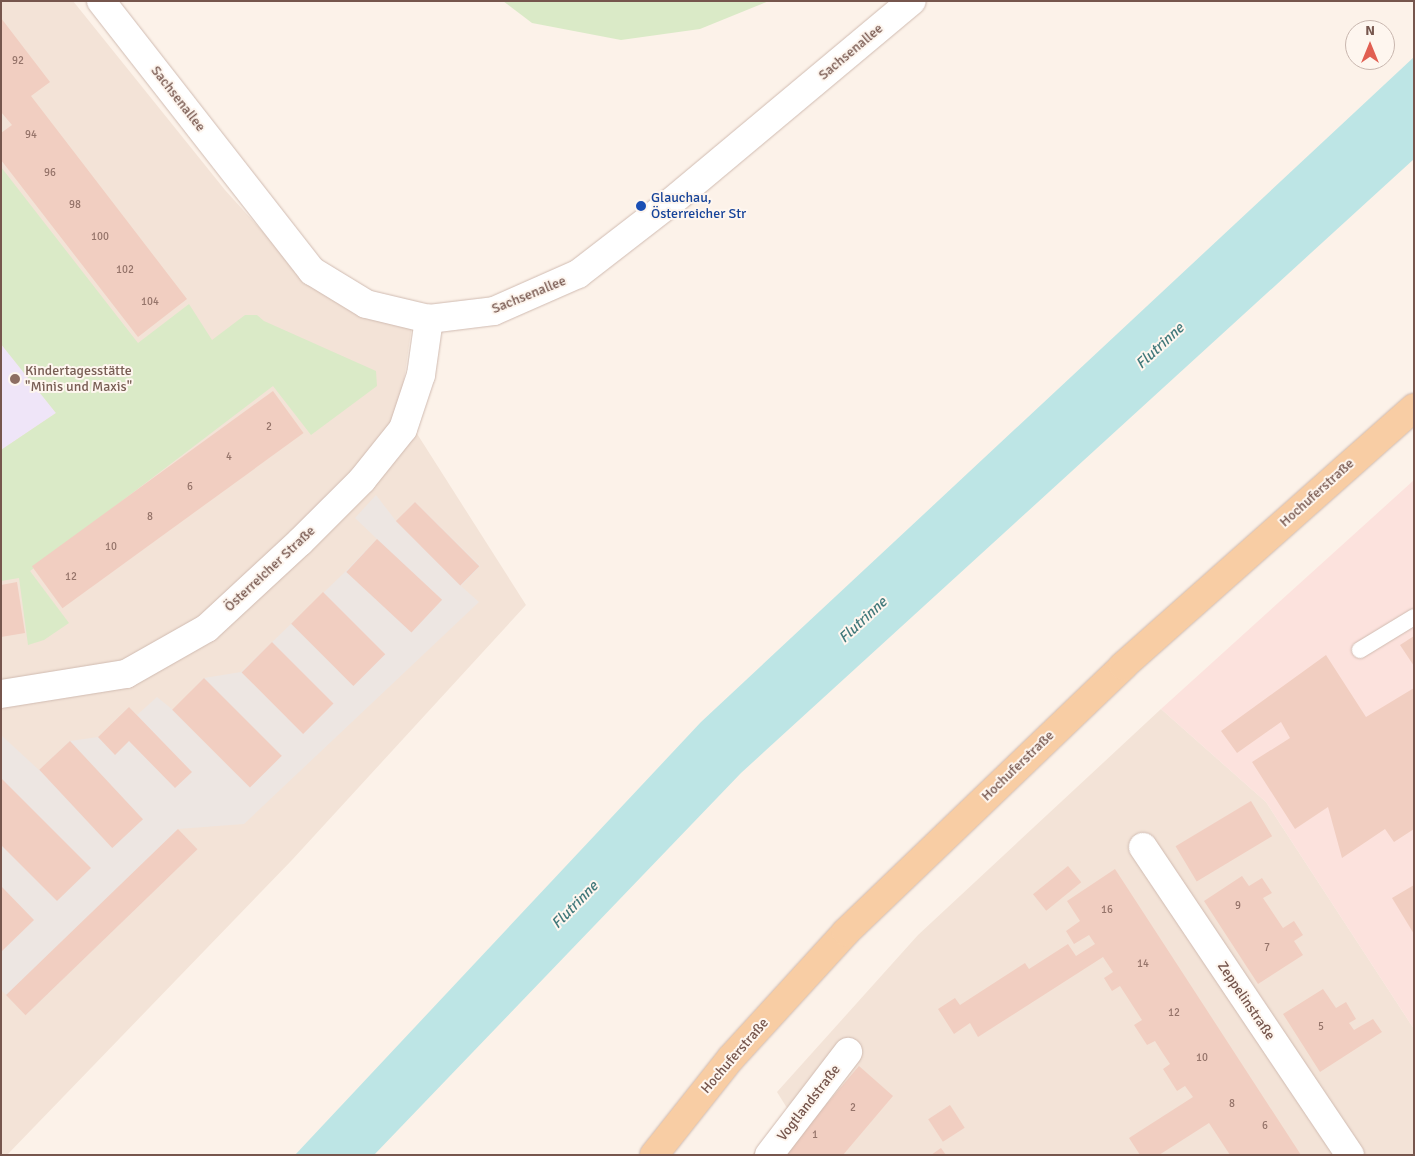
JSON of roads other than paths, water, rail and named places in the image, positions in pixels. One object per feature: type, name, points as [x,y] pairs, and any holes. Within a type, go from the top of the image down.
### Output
[{"type":"main road","name":"Hochuferstraße","points":[[654,1155],[731,1058],[846,932],[1123,666],[1414,408]]},
{"type":"street","name":"Sachsenallee","points":[[101,1],[312,271],[366,304],[429,319],[494,311],[578,274],[670,203],[912,1]]},
{"type":"street","name":"Österreicher Straße","points":[[1,694],[126,674],[207,628],[300,542],[355,487],[403,429],[421,375],[429,319]]},
{"type":"street","name":"Zeppelinstraße","points":[[1143,847],[1350,1155]]},
{"type":"street","name":"Vogtlandstraße","points":[[769,1155],[848,1052]]},
{"type":"lane","points":[[1360,650],[1414,617]]},
{"type":"water","name":"Flutrinne","points":[[1414,57],[1414,159],[741,773],[374,1155],[295,1155],[701,722]]},
{"type":"place","name":"Glauchau, Österreicher Str","points":[[641,206]]},
{"type":"place","name":"Kindertagesstätte \"Minis und Maxis\"","points":[[15,379]]}]
